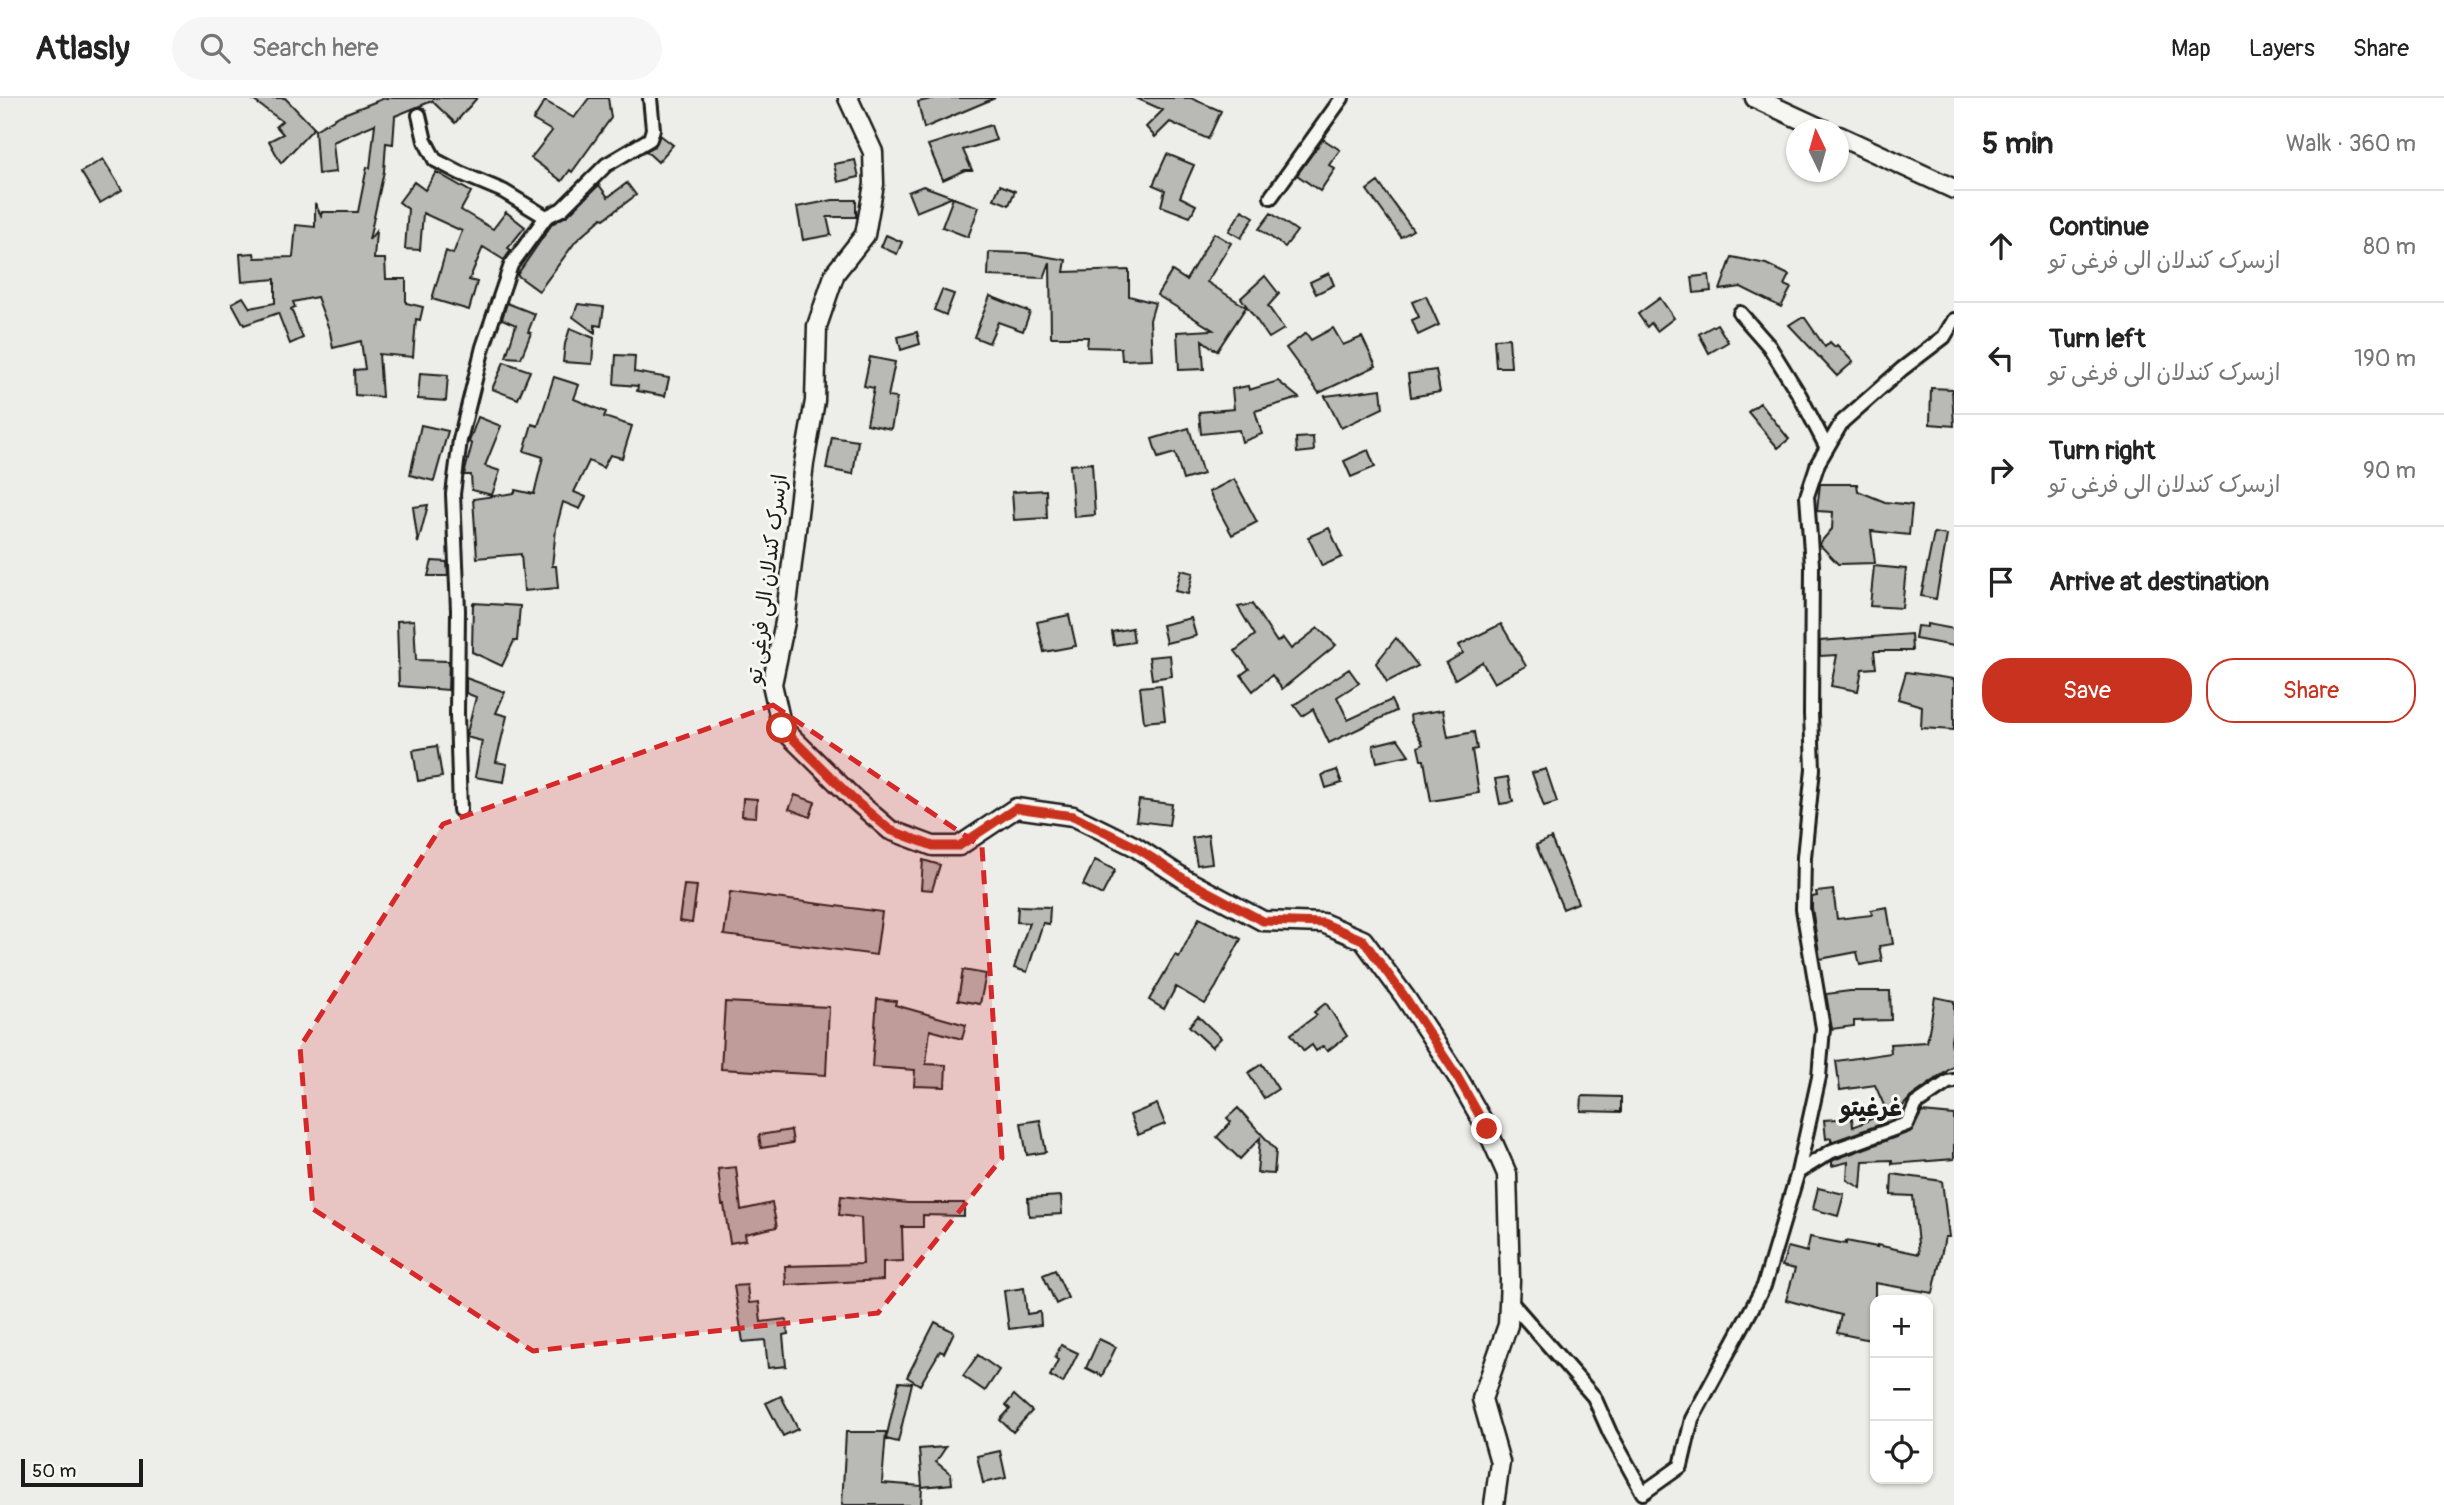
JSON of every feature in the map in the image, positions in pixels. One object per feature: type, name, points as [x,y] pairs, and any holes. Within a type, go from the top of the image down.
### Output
[{"type":"street","points":[[460,810],[458,610],[453,494],[460,440],[483,348],[511,265],[546,217],[562,209],[606,165],[650,139],[653,129],[650,98]]},
{"type":"street","name":"ازسرک کندلان الی فرغی تو","points":[[848,98],[873,152],[874,184],[865,235],[835,274],[817,326],[815,401],[804,463],[785,622],[772,684],[782,728],[852,798],[890,830],[933,846],[959,846],[1016,808],[1073,816],[1134,846],[1186,880],[1263,921],[1323,923],[1363,940],[1405,997],[1457,1076],[1487,1129],[1507,1174],[1508,1325],[1482,1399],[1500,1462],[1494,1505]]},
{"type":"street","points":[[1271,197],[1342,98]]},
{"type":"street","points":[[1755,98],[1800,119]]},
{"type":"street","points":[[419,115],[425,141],[435,160],[503,191],[546,217]]},
{"type":"street","points":[[1849,141],[1954,189]]},
{"type":"street","points":[[1740,313],[1769,346],[1800,396],[1827,448]]},
{"type":"street","points":[[1509,1300],[1594,1397],[1610,1433],[1643,1493],[1681,1466],[1692,1419],[1764,1286],[1798,1172],[1819,1077],[1823,1028],[1803,909],[1804,857],[1813,769],[1812,565],[1807,496],[1818,463],[1842,422],[1902,369],[1944,337],[1954,320]]},
{"type":"street","points":[[1798,1172],[1832,1151],[1907,1124],[1916,1104],[1948,1082],[1954,1081]]},
{"type":"highlighted area","points":[[773,705],[982,847],[1002,1158],[878,1313],[533,1351],[313,1209],[300,1047],[443,824]]},
{"type":"building","points":[[250,98],[285,98],[314,128],[281,163],[269,141],[283,134],[276,126],[282,121]]},
{"type":"building","points":[[385,98],[477,98],[455,123],[432,101],[395,116],[393,144],[386,143],[384,171],[369,240],[376,231],[374,259],[385,259],[386,279],[406,279],[406,303],[423,307],[420,320],[416,319],[413,357],[379,354],[382,397],[355,395],[354,370],[365,369],[361,341],[333,348],[317,297],[293,302],[295,307],[291,309],[303,338],[290,344],[278,313],[244,325],[232,303],[243,297],[250,308],[275,303],[275,279],[242,282],[240,254],[254,253],[255,258],[293,257],[296,225],[315,227],[315,203],[322,218],[322,212],[358,212],[367,167],[370,168],[375,124],[333,142],[336,172],[318,174],[315,130],[341,115]]},
{"type":"building","points":[[589,98],[608,98],[611,118],[572,172],[570,170],[562,181],[531,158],[552,131],[533,120],[545,101],[574,118]]},
{"type":"building","points":[[936,98],[995,98],[924,128],[918,102]]},
{"type":"building","points":[[1136,98],[1191,98],[1221,111],[1208,139],[1170,122],[1155,137],[1146,127],[1163,110]]},
{"type":"building","points":[[991,125],[996,140],[963,150],[972,170],[965,170],[943,180],[928,145]]},
{"type":"building","points":[[660,135],[673,145],[658,162],[646,151],[655,146]]},
{"type":"building","points":[[1323,139],[1340,150],[1329,165],[1335,169],[1320,191],[1297,175]]},
{"type":"building","points":[[1167,154],[1194,165],[1180,197],[1196,205],[1190,217],[1161,206],[1165,190],[1153,185]]},
{"type":"building","points":[[103,159],[122,190],[100,203],[81,172]]},
{"type":"building","points":[[855,160],[859,177],[838,182],[834,164]]},
{"type":"building","points":[[436,172],[471,192],[461,210],[493,229],[506,212],[525,227],[508,248],[511,250],[504,260],[483,247],[469,280],[477,282],[469,310],[432,299],[446,251],[453,254],[462,231],[423,213],[420,250],[405,249],[408,209],[399,202],[414,182],[425,190]]},
{"type":"building","points":[[1378,182],[1413,230],[1401,237],[1367,190]]},
{"type":"building","points":[[627,183],[636,195],[602,218],[576,241],[539,291],[517,275],[552,224],[568,215],[599,185],[608,197]]},
{"type":"building","points":[[1000,185],[1015,191],[1009,205],[994,199]]},
{"type":"building","points":[[923,186],[953,197],[916,212],[908,192]]},
{"type":"building","points":[[953,198],[979,207],[968,237],[942,227]]},
{"type":"building","points":[[833,200],[856,200],[856,217],[827,217],[831,235],[803,240],[797,207]]},
{"type":"building","points":[[1242,210],[1254,217],[1241,238],[1229,231]]},
{"type":"building","points":[[1271,213],[1297,231],[1285,247],[1259,229]]},
{"type":"building","points":[[1214,233],[1231,243],[1207,282],[1246,307],[1217,351],[1202,340],[1204,369],[1179,370],[1177,332],[1213,330],[1157,295],[1172,271],[1186,280]]},
{"type":"building","points":[[886,235],[902,242],[897,254],[881,247]]},
{"type":"building","points":[[989,252],[1026,253],[1066,260],[1064,272],[1129,270],[1129,296],[1155,303],[1150,320],[1152,359],[1122,360],[1121,348],[1087,347],[1088,337],[1051,337],[1050,262],[1044,278],[988,276]]},
{"type":"building","points":[[1732,257],[1766,264],[1789,275],[1784,285],[1791,288],[1781,307],[1741,287],[1720,290]]},
{"type":"building","points":[[1329,273],[1334,285],[1316,294],[1310,282]]},
{"type":"building","points":[[1709,275],[1711,291],[1694,293],[1692,277]]},
{"type":"building","points":[[1265,276],[1279,294],[1268,306],[1284,329],[1269,338],[1241,298]]},
{"type":"building","points":[[942,290],[954,294],[946,315],[934,310]]},
{"type":"building","points":[[990,296],[1030,312],[1023,331],[998,322],[989,343],[974,337]]},
{"type":"building","points":[[1426,296],[1439,325],[1418,335],[1412,320],[1419,317],[1412,302]]},
{"type":"building","points":[[1660,298],[1674,318],[1657,331],[1651,323],[1647,327],[1638,314]]},
{"type":"building","points":[[507,303],[535,314],[521,358],[506,357],[516,325],[502,319]]},
{"type":"building","points":[[578,304],[604,307],[601,326],[595,325],[595,333],[573,317]]},
{"type":"building","points":[[1805,318],[1825,347],[1830,342],[1835,347],[1837,345],[1853,362],[1837,376],[1789,325]]},
{"type":"building","points":[[1717,324],[1728,342],[1709,353],[1699,334]]},
{"type":"building","points":[[570,328],[594,338],[592,364],[563,362]]},
{"type":"building","points":[[1333,328],[1343,345],[1362,337],[1376,366],[1319,393],[1286,348],[1306,333],[1311,340]]},
{"type":"building","points":[[917,332],[920,344],[901,350],[898,337]]},
{"type":"building","points":[[1509,338],[1511,367],[1496,367],[1494,339]]},
{"type":"building","points":[[616,355],[635,356],[634,372],[669,378],[665,396],[637,391],[638,386],[614,384]]},
{"type":"building","points":[[870,357],[895,362],[888,397],[897,398],[891,429],[867,424],[874,388],[864,386]]},
{"type":"building","points":[[504,362],[530,371],[518,399],[492,389]]},
{"type":"building","points":[[1436,370],[1440,392],[1411,397],[1408,374]]},
{"type":"building","points":[[420,373],[448,375],[446,401],[418,399]]},
{"type":"building","points":[[554,377],[579,385],[574,399],[606,412],[604,417],[632,426],[622,458],[610,455],[603,468],[589,461],[574,492],[586,497],[580,509],[563,502],[556,529],[552,566],[556,566],[558,588],[524,591],[521,554],[477,558],[473,499],[515,493],[515,490],[534,494],[543,457],[524,451],[532,424],[538,426]]},
{"type":"building","points":[[1278,381],[1299,398],[1255,411],[1262,434],[1242,442],[1239,430],[1201,434],[1199,412],[1234,409],[1232,389],[1248,386],[1249,390]]},
{"type":"building","points":[[1931,388],[1952,389],[1954,426],[1930,424]]},
{"type":"building","points":[[1381,389],[1383,408],[1341,428],[1325,396]]},
{"type":"building","points":[[1760,403],[1789,439],[1778,448],[1748,412]]},
{"type":"building","points":[[478,417],[501,426],[485,466],[500,471],[492,495],[472,490],[471,475],[464,475],[472,444],[469,442]]},
{"type":"building","points":[[421,425],[448,431],[434,481],[410,475]]},
{"type":"building","points":[[1189,428],[1203,474],[1183,480],[1175,453],[1158,458],[1152,439]]},
{"type":"building","points":[[832,437],[858,441],[853,474],[826,469]]},
{"type":"building","points":[[1313,437],[1314,451],[1297,453],[1296,438]]},
{"type":"building","points":[[1368,450],[1375,467],[1351,477],[1344,461]]},
{"type":"building","points":[[1092,463],[1095,515],[1074,517],[1070,465]]},
{"type":"building","points":[[1234,479],[1257,522],[1232,535],[1209,492]]},
{"type":"building","points":[[1820,484],[1857,484],[1858,491],[1885,502],[1912,505],[1909,535],[1871,531],[1875,563],[1838,564],[1819,544],[1832,529],[1833,512],[1817,511]]},
{"type":"building","points":[[1046,490],[1047,518],[1014,520],[1012,492]]},
{"type":"building","points":[[428,505],[418,543],[413,507]]},
{"type":"building","points":[[1329,528],[1342,557],[1322,566],[1308,537]]},
{"type":"building","points":[[1934,533],[1947,535],[1936,599],[1921,596]]},
{"type":"building","points":[[432,561],[447,562],[448,576],[428,576]]},
{"type":"building","points":[[1874,566],[1906,569],[1902,608],[1870,606]]},
{"type":"building","points":[[1181,570],[1193,573],[1188,594],[1175,591]]},
{"type":"building","points":[[473,603],[520,606],[517,641],[514,641],[502,666],[472,652]]},
{"type":"building","points":[[1252,604],[1277,642],[1283,638],[1291,649],[1318,628],[1336,645],[1282,689],[1272,675],[1253,691],[1241,675],[1249,669],[1235,651],[1255,635],[1238,607]]},
{"type":"building","points":[[1069,615],[1076,646],[1044,652],[1037,622]]},
{"type":"building","points":[[1191,618],[1196,636],[1166,643],[1162,625]]},
{"type":"building","points":[[414,620],[416,660],[449,661],[448,690],[399,686],[397,621]]},
{"type":"building","points":[[1501,624],[1526,666],[1494,683],[1482,662],[1455,679],[1446,663],[1463,653],[1459,645]]},
{"type":"building","points":[[1927,624],[1954,629],[1954,646],[1915,639],[1917,626],[1927,627]]},
{"type":"building","points":[[1132,628],[1134,642],[1114,645],[1112,632]]},
{"type":"building","points":[[1911,634],[1912,651],[1874,651],[1876,668],[1862,669],[1858,691],[1831,686],[1837,655],[1820,656],[1820,641]]},
{"type":"building","points":[[1396,638],[1418,666],[1387,682],[1376,663]]},
{"type":"building","points":[[1170,655],[1172,676],[1152,679],[1149,657]]},
{"type":"building","points":[[1349,669],[1359,683],[1337,697],[1348,720],[1391,700],[1396,711],[1329,743],[1313,709],[1302,716],[1294,705]]},
{"type":"building","points":[[1906,672],[1954,679],[1954,730],[1921,728],[1922,706],[1898,699]]},
{"type":"building","points":[[466,678],[505,692],[496,713],[507,716],[496,762],[507,764],[504,782],[475,777],[482,741],[466,737],[476,697],[466,693]]},
{"type":"building","points":[[1161,685],[1165,720],[1144,722],[1140,687]]},
{"type":"building","points":[[1443,710],[1448,737],[1474,732],[1477,749],[1472,750],[1479,793],[1431,801],[1424,760],[1421,760],[1418,747],[1423,744],[1411,723],[1410,715]]},
{"type":"building","points":[[1398,739],[1409,755],[1377,762],[1373,745]]},
{"type":"building","points":[[437,746],[442,777],[418,781],[413,750]]},
{"type":"building","points":[[1546,769],[1557,802],[1544,806],[1532,773]]},
{"type":"building","points":[[1337,770],[1342,783],[1326,788],[1322,775]]},
{"type":"building","points":[[1508,777],[1513,802],[1500,804],[1495,779]]},
{"type":"building","points":[[795,795],[815,802],[810,817],[789,809]]},
{"type":"building","points":[[743,798],[757,799],[756,817],[742,816]]},
{"type":"building","points":[[1139,800],[1172,804],[1169,825],[1136,821]]},
{"type":"building","points":[[1208,835],[1212,863],[1197,865],[1192,838]]},
{"type":"building","points":[[1551,838],[1578,903],[1563,909],[1536,845]]},
{"type":"building","points":[[923,860],[940,865],[932,890],[921,889]]},
{"type":"building","points":[[1095,860],[1115,870],[1102,895],[1083,885]]},
{"type":"building","points":[[684,885],[697,886],[692,923],[679,921]]},
{"type":"building","points":[[1833,890],[1837,919],[1872,915],[1871,910],[1887,907],[1893,944],[1879,946],[1882,961],[1860,965],[1857,952],[1820,959],[1812,897],[1817,896],[1816,892]]},
{"type":"building","points":[[730,892],[882,912],[876,955],[724,935]]},
{"type":"building","points":[[1018,906],[1050,907],[1049,924],[1043,923],[1027,972],[1014,968],[1029,923],[1017,922]]},
{"type":"building","points":[[1199,918],[1241,939],[1205,1004],[1176,987],[1164,1009],[1149,1000],[1175,955],[1179,957]]},
{"type":"building","points":[[963,970],[986,974],[980,1004],[958,1000]]},
{"type":"building","points":[[1890,991],[1891,1020],[1854,1021],[1854,1026],[1832,1029],[1826,994]]},
{"type":"building","points":[[1935,997],[1954,1001],[1951,1040],[1954,1066],[1911,1097],[1899,1110],[1903,1111],[1901,1117],[1831,1142],[1831,1138],[1826,1139],[1824,1120],[1852,1118],[1853,1127],[1887,1112],[1875,1085],[1840,1090],[1836,1061],[1891,1053],[1890,1044],[1927,1042]]},
{"type":"building","points":[[877,999],[896,1001],[895,1005],[966,1025],[962,1039],[930,1030],[926,1064],[946,1065],[945,1087],[914,1086],[915,1070],[872,1067]]},
{"type":"building","points":[[725,1002],[829,1007],[826,1075],[721,1069]]},
{"type":"building","points":[[1326,1003],[1347,1036],[1327,1051],[1323,1046],[1316,1051],[1312,1045],[1304,1051],[1291,1034],[1317,1015],[1314,1012]]},
{"type":"building","points":[[1198,1016],[1221,1038],[1212,1047],[1189,1026]]},
{"type":"building","points":[[1262,1064],[1278,1089],[1264,1098],[1248,1073]]},
{"type":"building","points":[[1582,1096],[1621,1097],[1621,1112],[1581,1111]]},
{"type":"building","points":[[1157,1104],[1165,1124],[1138,1135],[1130,1115]]},
{"type":"building","points":[[1238,1108],[1276,1150],[1274,1174],[1257,1173],[1260,1138],[1240,1159],[1217,1137],[1231,1122],[1227,1118]]},
{"type":"building","points":[[1922,1112],[1954,1115],[1954,1159],[1892,1164],[1892,1160],[1863,1161],[1861,1188],[1847,1180],[1848,1162],[1832,1166],[1832,1161],[1836,1159],[1910,1132]]},
{"type":"building","points":[[1040,1120],[1046,1152],[1027,1155],[1021,1123]]},
{"type":"building","points":[[791,1130],[793,1143],[761,1148],[759,1135]]},
{"type":"building","points":[[736,1167],[741,1210],[772,1203],[777,1227],[745,1234],[746,1240],[730,1243],[718,1169]]},
{"type":"building","points":[[1892,1174],[1942,1181],[1949,1237],[1945,1237],[1933,1293],[1875,1283],[1875,1295],[1870,1295],[1870,1340],[1837,1333],[1841,1315],[1786,1300],[1795,1269],[1782,1266],[1788,1247],[1807,1252],[1810,1237],[1846,1244],[1846,1241],[1877,1245],[1919,1254],[1913,1196],[1891,1195]]},
{"type":"building","points":[[1818,1188],[1844,1194],[1838,1216],[1813,1209]]},
{"type":"building","points":[[841,1196],[908,1203],[964,1203],[964,1216],[923,1215],[923,1227],[902,1227],[903,1261],[883,1262],[883,1280],[786,1285],[785,1266],[863,1264],[861,1218],[839,1215]]},
{"type":"building","points":[[1061,1196],[1062,1214],[1029,1216],[1028,1198]]},
{"type":"building","points":[[1055,1270],[1068,1298],[1056,1304],[1043,1275]]},
{"type":"building","points":[[747,1285],[749,1303],[759,1302],[761,1322],[786,1319],[788,1334],[783,1335],[786,1366],[768,1368],[765,1340],[743,1342],[734,1286]]},
{"type":"building","points":[[1024,1288],[1027,1314],[1040,1312],[1041,1325],[1009,1329],[1004,1291]]},
{"type":"building","points":[[935,1322],[954,1332],[944,1353],[940,1351],[920,1385],[907,1377]]},
{"type":"building","points":[[1099,1339],[1116,1347],[1102,1376],[1086,1368]]},
{"type":"building","points":[[1061,1345],[1078,1353],[1063,1383],[1050,1376],[1058,1360],[1055,1358]]},
{"type":"building","points":[[978,1355],[999,1370],[985,1391],[963,1376]]},
{"type":"building","points":[[899,1382],[912,1383],[898,1442],[886,1439]]},
{"type":"building","points":[[1014,1395],[1032,1411],[1013,1432],[1000,1420],[1010,1409],[1006,1405]]},
{"type":"building","points":[[781,1396],[798,1429],[783,1436],[766,1403]]},
{"type":"building","points":[[846,1432],[886,1432],[882,1483],[922,1486],[919,1449],[946,1447],[936,1462],[951,1474],[952,1484],[922,1487],[921,1505],[842,1505]]},
{"type":"building","points":[[1000,1451],[1006,1478],[983,1483],[977,1456]]},
{"type":"district","name":"غرغیتو","points":[[1871,1108]]},
{"type":"route","points":[[782,728],[852,798],[890,830],[933,846],[959,846],[1016,808],[1073,816],[1134,846],[1186,880],[1263,921],[1323,923],[1363,940],[1405,997],[1457,1076],[1487,1129]]}]
